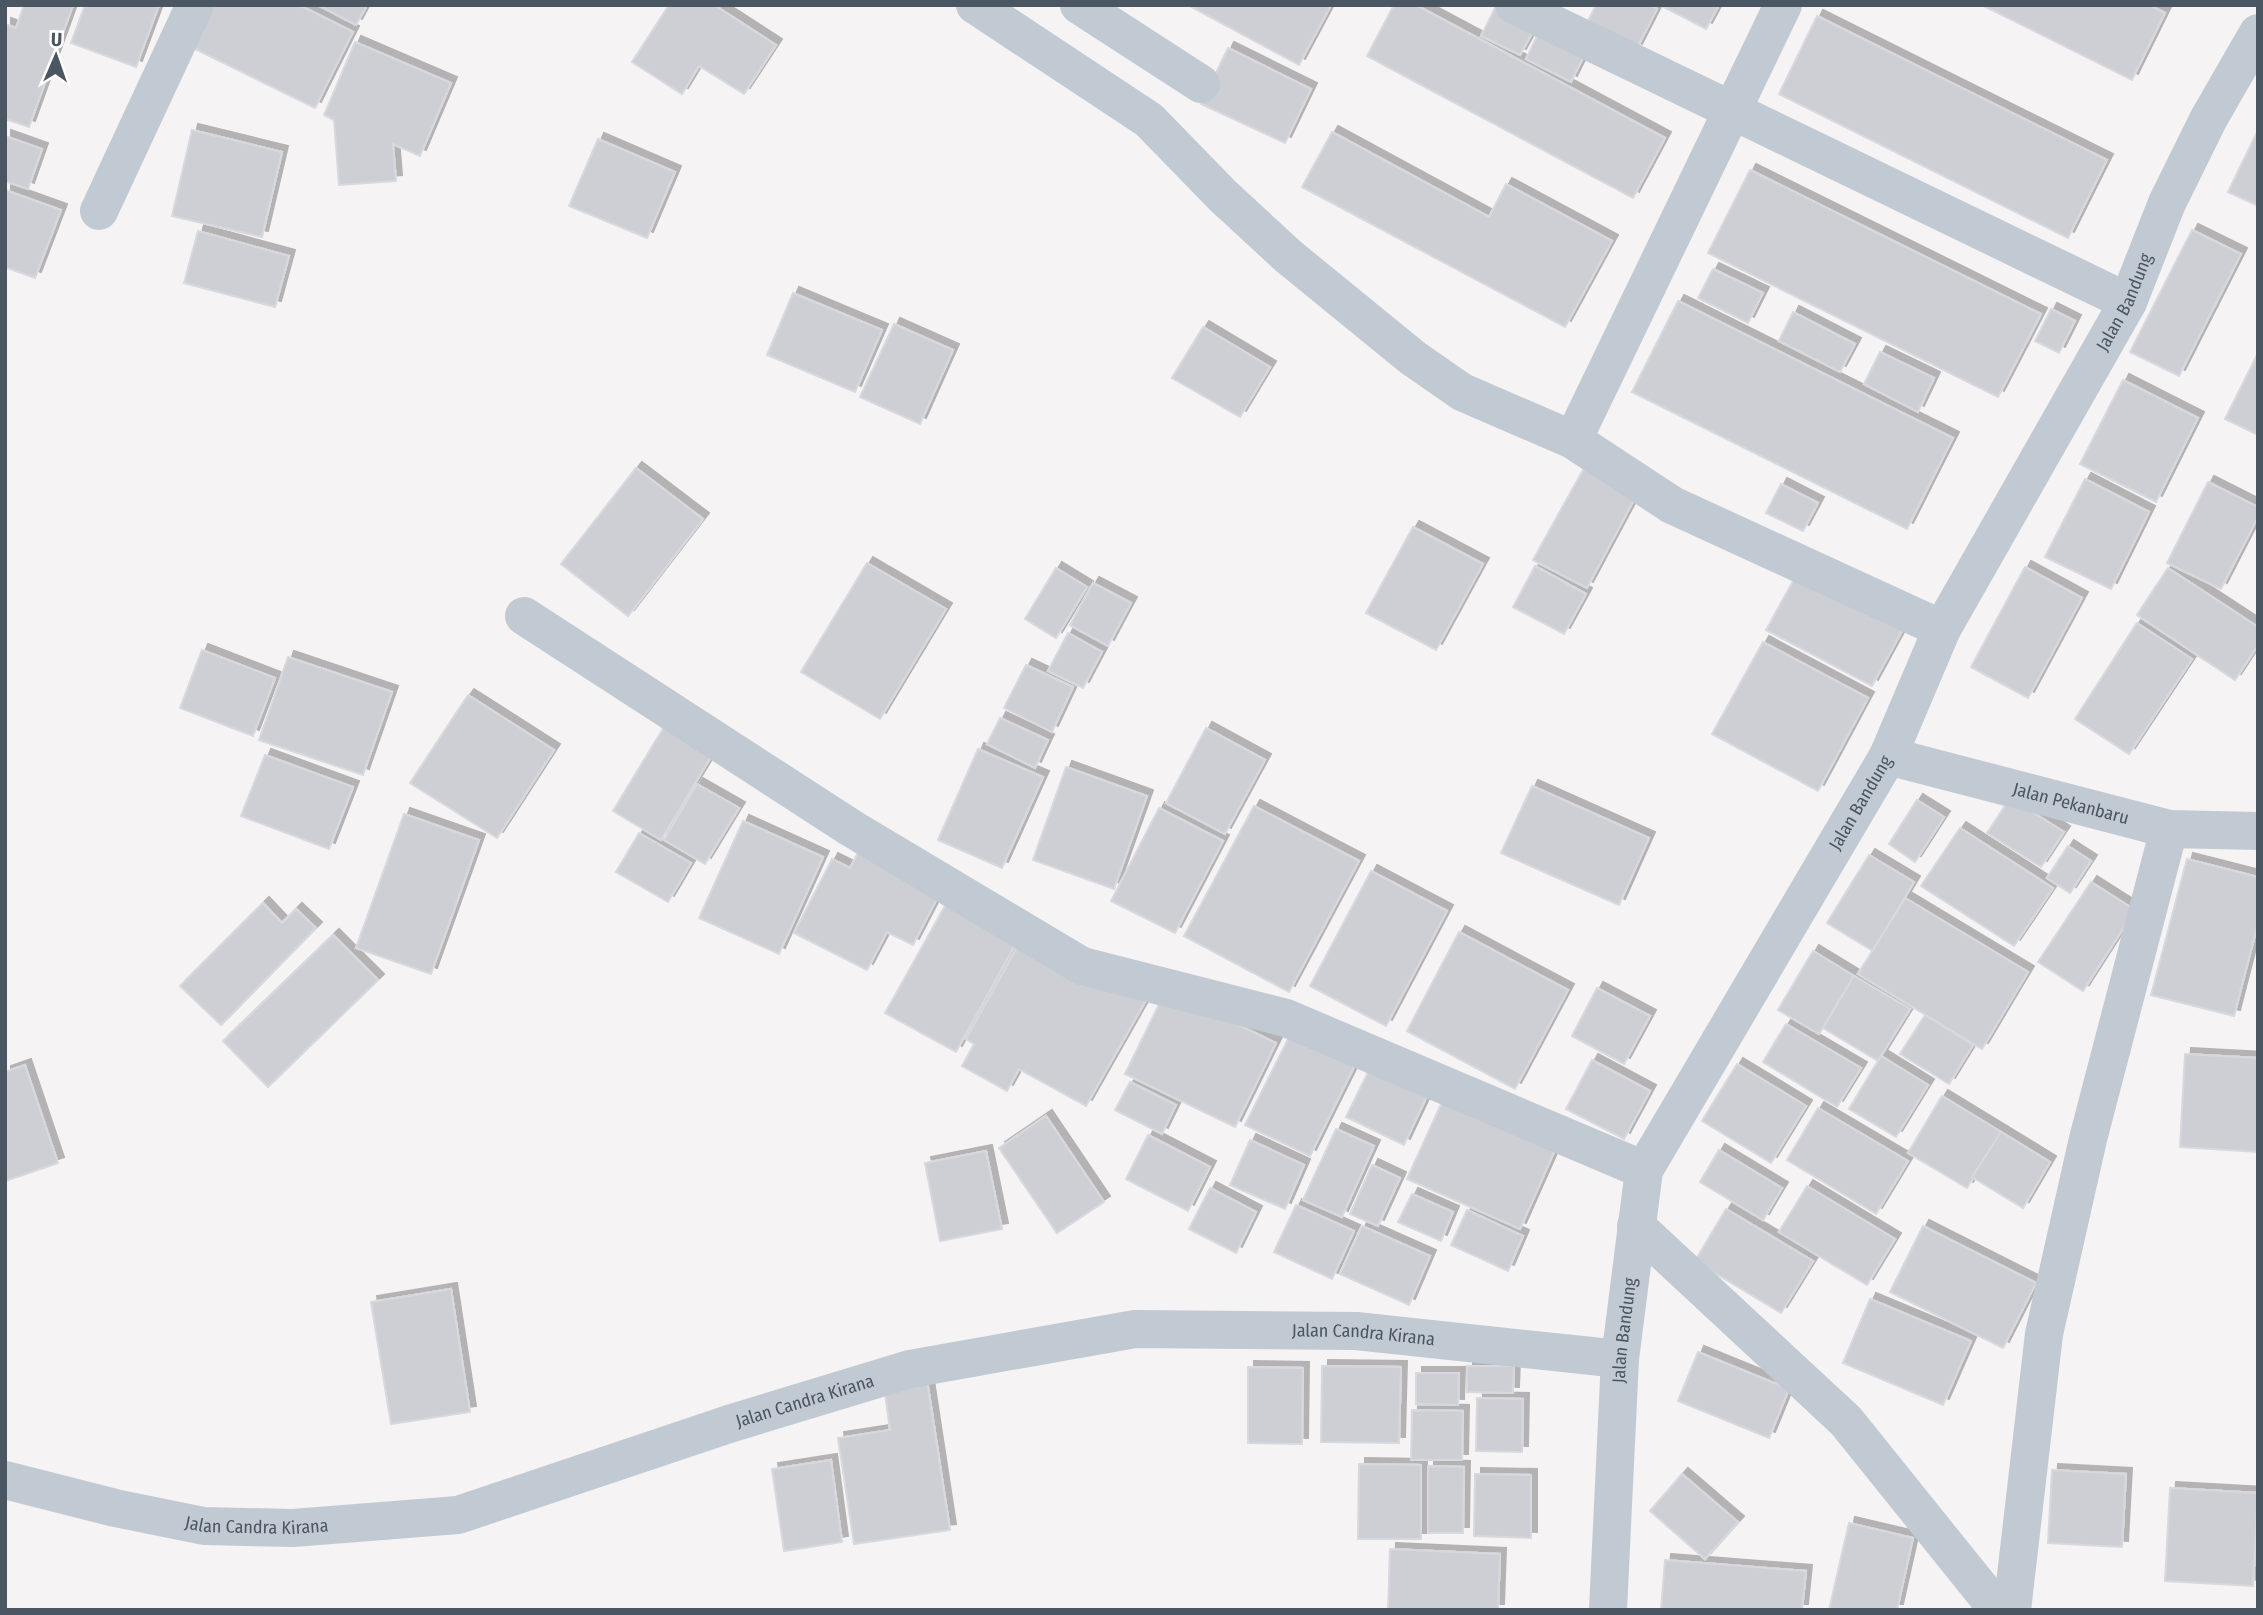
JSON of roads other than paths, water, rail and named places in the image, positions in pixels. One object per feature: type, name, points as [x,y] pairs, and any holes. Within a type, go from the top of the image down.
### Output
[{"type":"street","points":[[99,211],[195,5]]},
{"type":"street","points":[[975,5],[1149,120],[1223,196],[1288,256],[1413,358],[1462,392],[1573,440],[1672,505],[1942,629]]},
{"type":"street","points":[[1079,5],[1201,84]]},
{"type":"street","points":[[1514,5],[2128,302]]},
{"type":"street","points":[[1573,440],[1783,5]]},
{"type":"street","name":"Jalan Bandung","points":[[1608,1610],[1620,1359],[1644,1170],[1888,756],[1942,629],[2128,302],[2167,203],[2209,118],[2258,33]]},
{"type":"street","points":[[524,616],[851,828],[1082,966],[1286,1018],[1644,1170]]},
{"type":"street","name":"Jalan Pekanbaru","points":[[1888,756],[2169,829],[2258,831]]},
{"type":"street","points":[[2011,1610],[2043,1334],[2088,1139],[2169,829]]},
{"type":"street","points":[[1636,1226],[1846,1421],[1998,1610]]},
{"type":"street","name":"Jalan Candra Kirana","points":[[5,1480],[115,1508],[204,1526],[293,1528],[458,1515],[729,1424],[910,1369],[1135,1329],[1356,1331],[1620,1359]]}]
